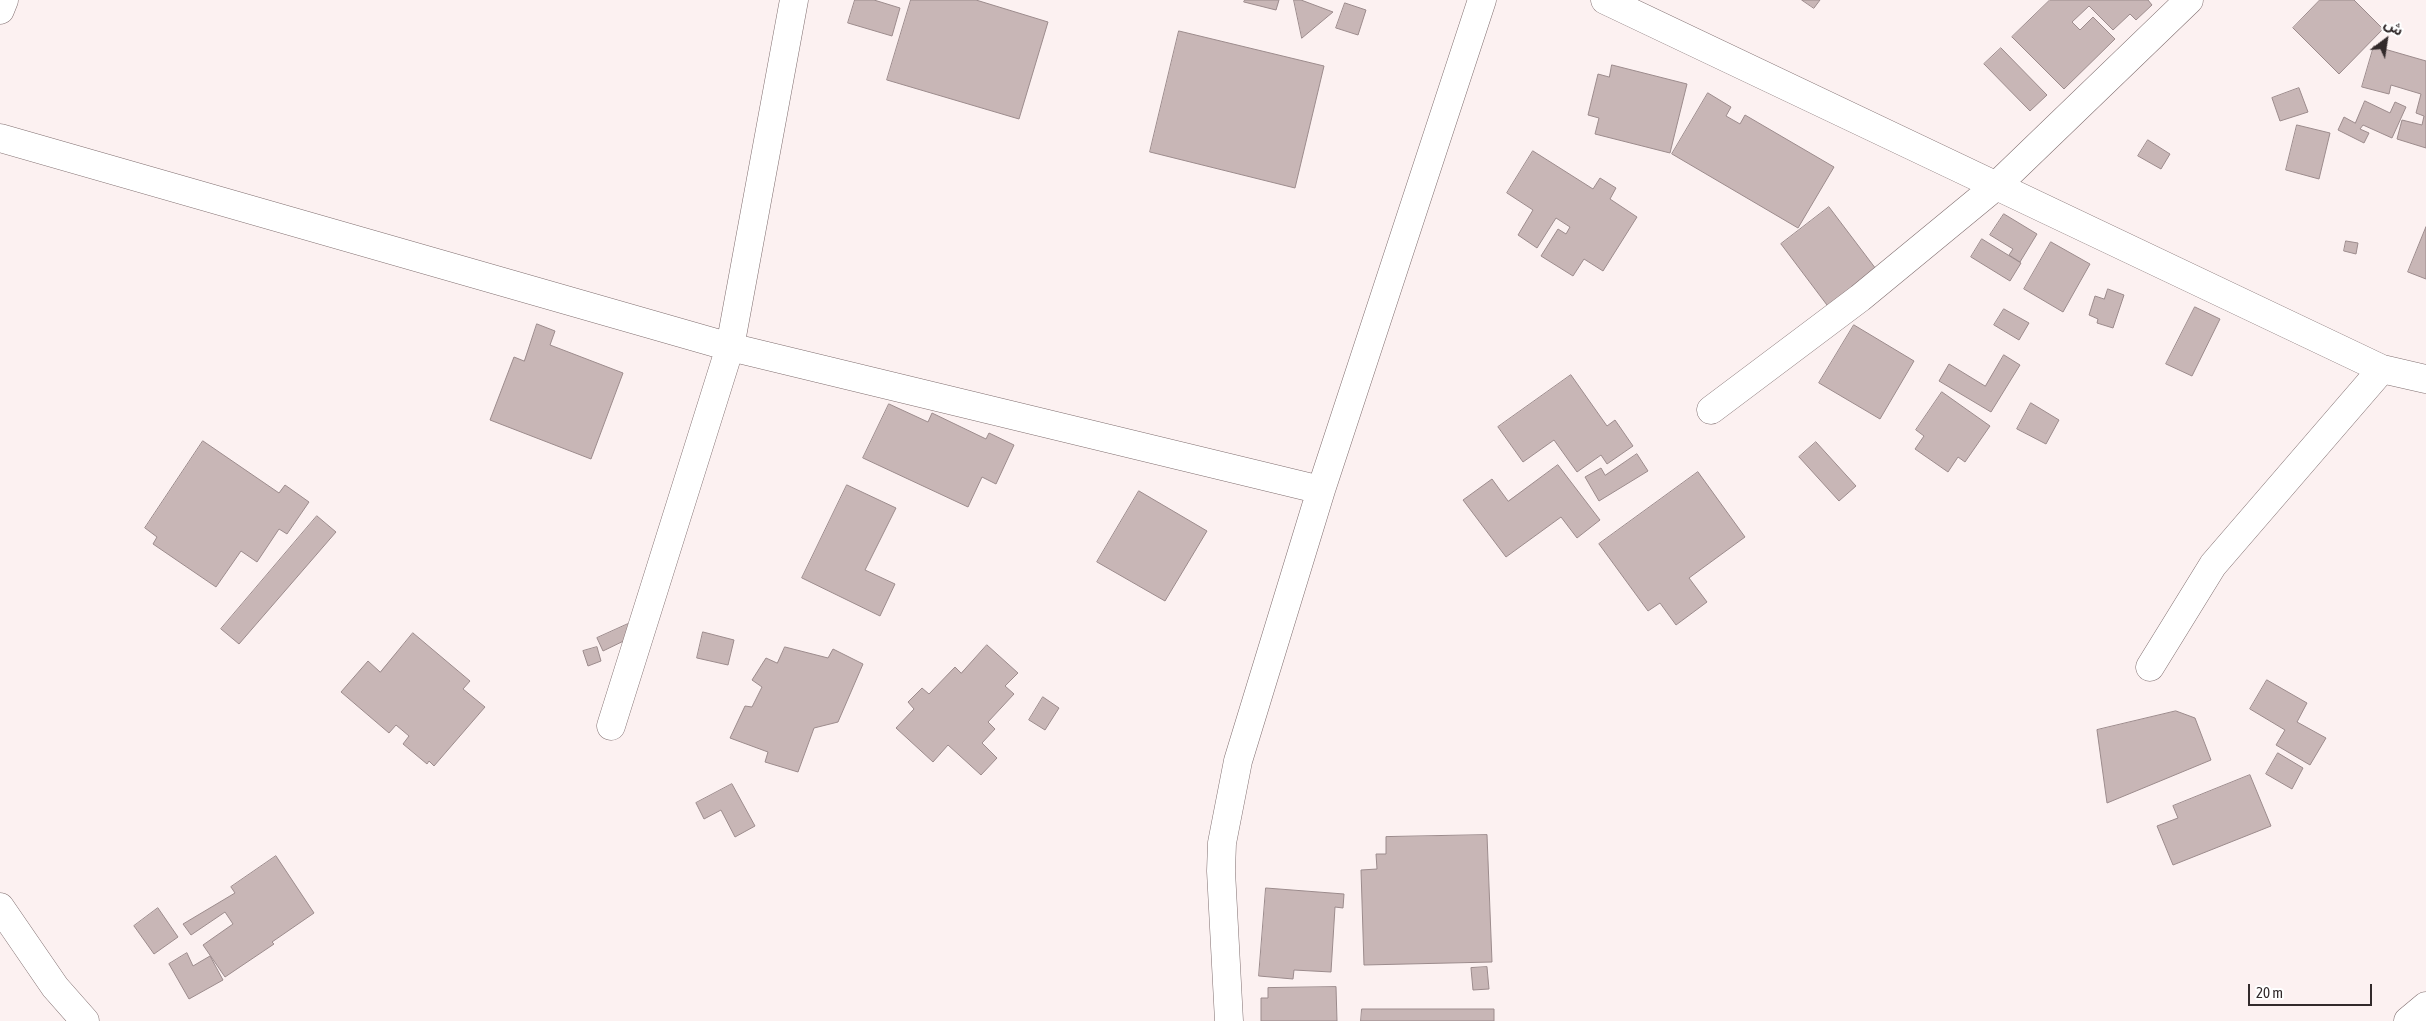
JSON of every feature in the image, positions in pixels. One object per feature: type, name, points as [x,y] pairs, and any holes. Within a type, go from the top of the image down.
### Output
[{"type":"street","points":[[0,10],[4,0]]},
{"type":"street","points":[[611,726],[730,347],[794,0]]},
{"type":"street","points":[[1230,1021],[1221,871],[1222,843],[1238,761],[1321,490],[1482,0]]},
{"type":"street","points":[[1605,0],[2382,369],[2426,379]]},
{"type":"street","points":[[1711,410],[1860,298],[1996,186],[2189,0]]},
{"type":"street","points":[[0,138],[730,347],[1321,490]]},
{"type":"street","points":[[2150,667],[2213,566],[2382,369]]},
{"type":"street","points":[[0,907],[55,987],[85,1021]]},
{"type":"street","points":[[2408,1021],[2426,1006]]},
{"type":"building","points":[[855,0],[874,0],[900,8],[892,36],[848,23]]},
{"type":"building","points":[[911,0],[976,0],[1048,22],[1019,119],[887,80]]},
{"type":"building","points":[[1245,0],[1279,0],[1276,10],[1244,2]]},
{"type":"building","points":[[1294,0],[1301,0],[1333,12],[1302,38]]},
{"type":"building","points":[[1802,0],[1820,0],[1814,8]]},
{"type":"building","points":[[2050,0],[2148,0],[2152,5],[2136,20],[2130,14],[2113,30],[2089,6],[2072,22],[2080,30],[2093,17],[2115,39],[2064,89],[2012,37]]},
{"type":"building","points":[[2320,0],[2354,0],[2383,29],[2339,74],[2293,28]]},
{"type":"building","points":[[1345,3],[1366,10],[1358,35],[1336,28]]},
{"type":"building","points":[[1179,31],[1324,66],[1295,188],[1150,152]]},
{"type":"building","points":[[2374,46],[2426,61],[2426,148],[2397,139],[2402,120],[2422,125],[2424,116],[2416,113],[2421,94],[2391,85],[2389,94],[2362,87]]},
{"type":"building","points":[[2001,48],[2047,95],[2030,111],[1984,64]]},
{"type":"building","points":[[1612,65],[1687,84],[1670,153],[1595,134],[1599,118],[1588,115],[1598,74],[1609,77]]},
{"type":"building","points":[[2299,88],[2308,112],[2280,121],[2272,98]]},
{"type":"building","points":[[1708,93],[1731,107],[1726,116],[1740,124],[1745,115],[1834,167],[1798,228],[1672,154]]},
{"type":"building","points":[[2365,101],[2390,113],[2395,102],[2406,107],[2392,138],[2363,125],[2360,129],[2369,133],[2364,143],[2338,130],[2344,117],[2355,123]]},
{"type":"building","points":[[2297,125],[2330,133],[2319,179],[2286,170]]},
{"type":"building","points":[[2148,140],[2170,154],[2161,169],[2138,156]]},
{"type":"building","points":[[1533,151],[1593,189],[1600,178],[1616,188],[1610,199],[1637,217],[1603,271],[1584,259],[1573,276],[1541,256],[1558,229],[1566,234],[1570,227],[1556,218],[1537,248],[1518,235],[1533,210],[1507,193]]},
{"type":"building","points":[[1829,207],[1879,273],[1830,309],[1781,244]]},
{"type":"building","points":[[2004,214],[2037,234],[2020,262],[2009,255],[2013,249],[1990,235]]},
{"type":"building","points":[[2426,227],[2426,279],[2408,272]]},
{"type":"building","points":[[1982,239],[2021,263],[2010,281],[1971,257]]},
{"type":"building","points":[[2346,241],[2358,243],[2356,254],[2344,251]]},
{"type":"building","points":[[2051,242],[2090,264],[2063,312],[2024,289]]},
{"type":"building","points":[[2108,289],[2124,295],[2113,328],[2097,323],[2098,319],[2089,315],[2095,296],[2104,299]]},
{"type":"building","points":[[2195,307],[2220,319],[2192,376],[2166,364]]},
{"type":"building","points":[[2004,309],[2029,323],[2019,340],[1994,325]]},
{"type":"building","points":[[537,324],[555,331],[550,345],[623,373],[591,459],[490,420],[514,357],[524,361]]},
{"type":"building","points":[[1854,325],[1914,361],[1880,419],[1819,383]]},
{"type":"building","points":[[2004,355],[2020,365],[1991,412],[1939,381],[1949,364],[1985,386]]},
{"type":"building","points":[[1571,375],[1607,426],[1615,420],[1633,446],[1607,464],[1601,455],[1577,472],[1554,440],[1523,462],[1498,427]]},
{"type":"building","points":[[1942,392],[1990,426],[1965,462],[1958,457],[1948,472],[1915,449],[1924,436],[1916,430]]},
{"type":"building","points":[[2031,403],[2059,420],[2046,444],[2017,429]]},
{"type":"building","points":[[889,404],[928,422],[932,413],[986,439],[989,433],[1014,445],[996,484],[982,477],[968,507],[863,458]]},
{"type":"building","points":[[203,441],[279,493],[285,485],[309,502],[287,534],[279,529],[257,562],[241,551],[216,587],[153,544],[157,537],[145,528]]},
{"type":"building","points":[[1816,442],[1856,486],[1839,501],[1799,457]]},
{"type":"building","points":[[1637,454],[1648,471],[1599,501],[1585,477],[1601,468],[1605,475]]},
{"type":"building","points":[[1558,465],[1600,520],[1577,538],[1561,517],[1506,557],[1463,500],[1492,479],[1508,501]]},
{"type":"building","points":[[1698,472],[1745,537],[1689,578],[1707,602],[1676,625],[1660,603],[1648,611],[1599,544]]},
{"type":"building","points":[[847,485],[896,508],[865,570],[895,584],[880,616],[802,578]]},
{"type":"building","points":[[1139,491],[1207,531],[1165,601],[1097,562]]},
{"type":"building","points":[[317,516],[336,532],[239,644],[221,629]]},
{"type":"building","points":[[628,624],[634,636],[603,651],[597,638]]},
{"type":"building","points":[[703,632],[734,640],[728,665],[697,658]]},
{"type":"building","points":[[413,633],[470,681],[463,689],[485,707],[434,766],[429,761],[427,764],[403,744],[409,736],[396,725],[389,733],[341,692],[368,661],[380,672]]},
{"type":"building","points":[[987,645],[1018,673],[1005,686],[1014,694],[988,722],[995,729],[982,743],[997,758],[981,775],[948,745],[933,762],[896,728],[914,709],[908,702],[922,688],[929,694],[955,667],[961,673]]},
{"type":"building","points":[[597,647],[601,661],[588,666],[583,651]]},
{"type":"building","points":[[785,647],[828,658],[833,649],[863,664],[838,722],[814,728],[798,772],[765,762],[768,752],[730,738],[745,706],[752,707],[762,687],[752,680],[766,658],[777,663]]},
{"type":"building","points":[[2267,680],[2307,703],[2297,722],[2326,738],[2310,765],[2276,745],[2285,730],[2250,709]]},
{"type":"building","points":[[1043,697],[1059,708],[1045,730],[1029,720]]},
{"type":"building","points":[[2176,711],[2195,718],[2211,760],[2107,803],[2097,730]]},
{"type":"building","points":[[2278,753],[2303,768],[2292,789],[2266,774]]},
{"type":"building","points":[[2250,775],[2271,826],[2173,865],[2157,826],[2178,818],[2173,806]]},
{"type":"building","points":[[732,784],[755,826],[735,837],[721,810],[704,819],[696,803]]},
{"type":"building","points":[[1487,835],[1492,962],[1364,965],[1361,870],[1377,869],[1376,854],[1386,854],[1386,837]]},
{"type":"building","points":[[276,856],[314,913],[272,942],[274,944],[225,977],[203,945],[233,924],[225,912],[191,935],[183,924],[235,893],[231,887]]},
{"type":"building","points":[[1266,888],[1344,894],[1343,908],[1335,907],[1331,972],[1294,970],[1293,979],[1259,976]]},
{"type":"building","points":[[158,908],[178,937],[154,954],[134,926]]},
{"type":"building","points":[[187,953],[193,966],[210,956],[223,980],[189,999],[169,964]]},
{"type":"building","points":[[1487,967],[1489,989],[1473,990],[1471,968]]},
{"type":"building","points":[[1336,987],[1337,1021],[1261,1021],[1261,998],[1268,998],[1268,988]]},
{"type":"building","points":[[1362,1009],[1494,1009],[1494,1021],[1361,1021]]}]
